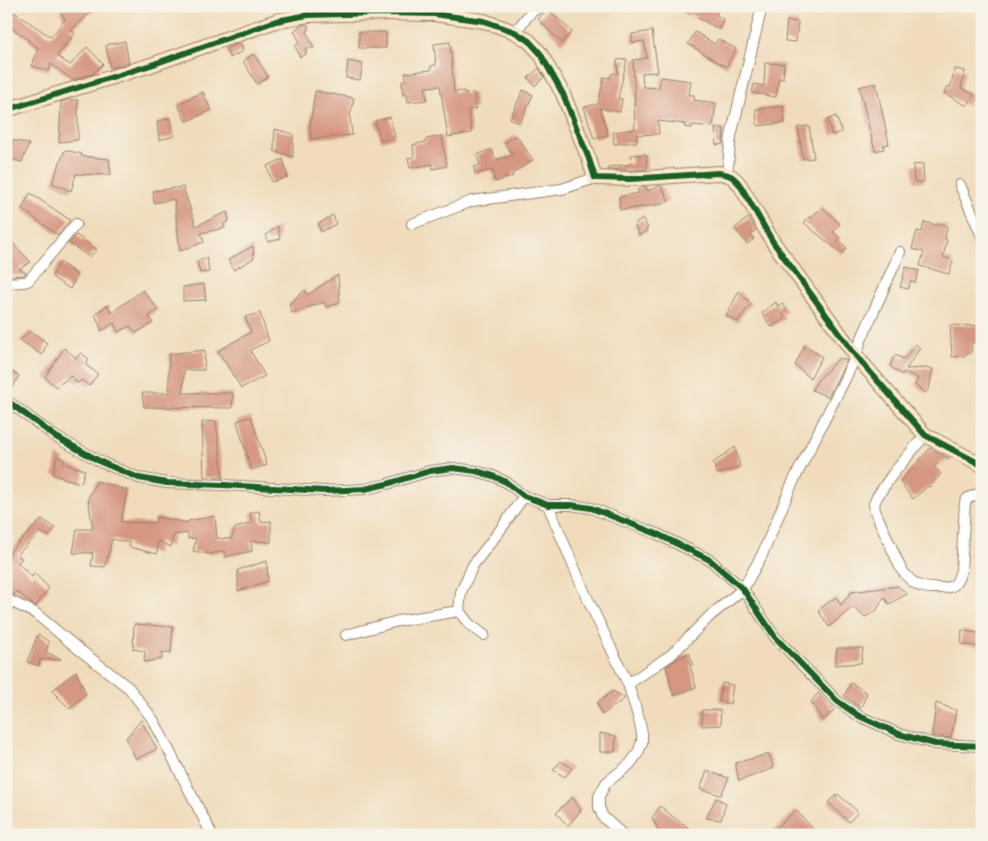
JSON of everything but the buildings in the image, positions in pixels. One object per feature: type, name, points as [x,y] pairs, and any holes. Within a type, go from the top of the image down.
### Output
[{"type":"street","points":[[515,32],[531,12],[541,6]]},
{"type":"street","points":[[727,174],[731,136],[762,6]]},
{"type":"street","points":[[6,110],[151,65],[276,21],[308,15],[434,14],[484,20],[515,32],[529,41],[540,53],[563,94],[595,178]]},
{"type":"street","points":[[412,224],[472,202],[562,189],[595,178],[630,179],[727,174],[734,177],[740,185],[773,242],[856,356],[925,435],[981,464]]},
{"type":"street","points":[[960,185],[982,236]]},
{"type":"street","points":[[6,283],[28,281],[76,224]]},
{"type":"street","points":[[628,684],[671,655],[710,616],[743,589],[762,556],[792,484],[856,356],[861,340],[900,252]]},
{"type":"street","points":[[6,400],[56,437],[103,463],[148,480],[167,483],[325,491],[365,489],[430,471],[453,468],[476,471],[493,476],[506,482],[524,496],[548,505],[571,505],[591,508],[657,534],[710,560],[743,589],[775,637],[837,701],[859,716],[899,734],[935,744],[982,746]]},
{"type":"street","points":[[925,435],[892,475],[874,504],[875,511],[901,570],[917,586],[929,589],[943,588],[954,585],[958,580],[961,571],[965,502],[968,498],[982,492]]},
{"type":"street","points":[[484,635],[469,624],[460,611],[461,592],[473,565],[524,496]]},
{"type":"street","points":[[548,505],[571,561],[628,684],[642,733],[642,742],[638,753],[630,764],[606,783],[599,796],[599,807],[604,817],[624,835]]},
{"type":"street","points":[[6,599],[35,613],[129,688],[154,721],[212,835]]},
{"type":"street","points":[[346,635],[398,621],[460,611]]},
{"type":"cycle path","points":[[6,110],[151,65],[276,21],[308,15],[434,14],[484,21],[515,32],[529,41],[540,53],[563,94],[595,178],[630,179],[718,173],[733,178],[740,185],[773,242],[856,356],[925,435],[982,465]]},
{"type":"cycle path","points":[[6,400],[56,437],[103,463],[139,478],[167,483],[325,491],[365,489],[430,471],[453,468],[476,471],[493,476],[506,482],[524,496],[548,505],[571,505],[591,508],[657,534],[710,560],[743,589],[775,637],[837,701],[859,716],[899,734],[935,744],[982,746]]}]
